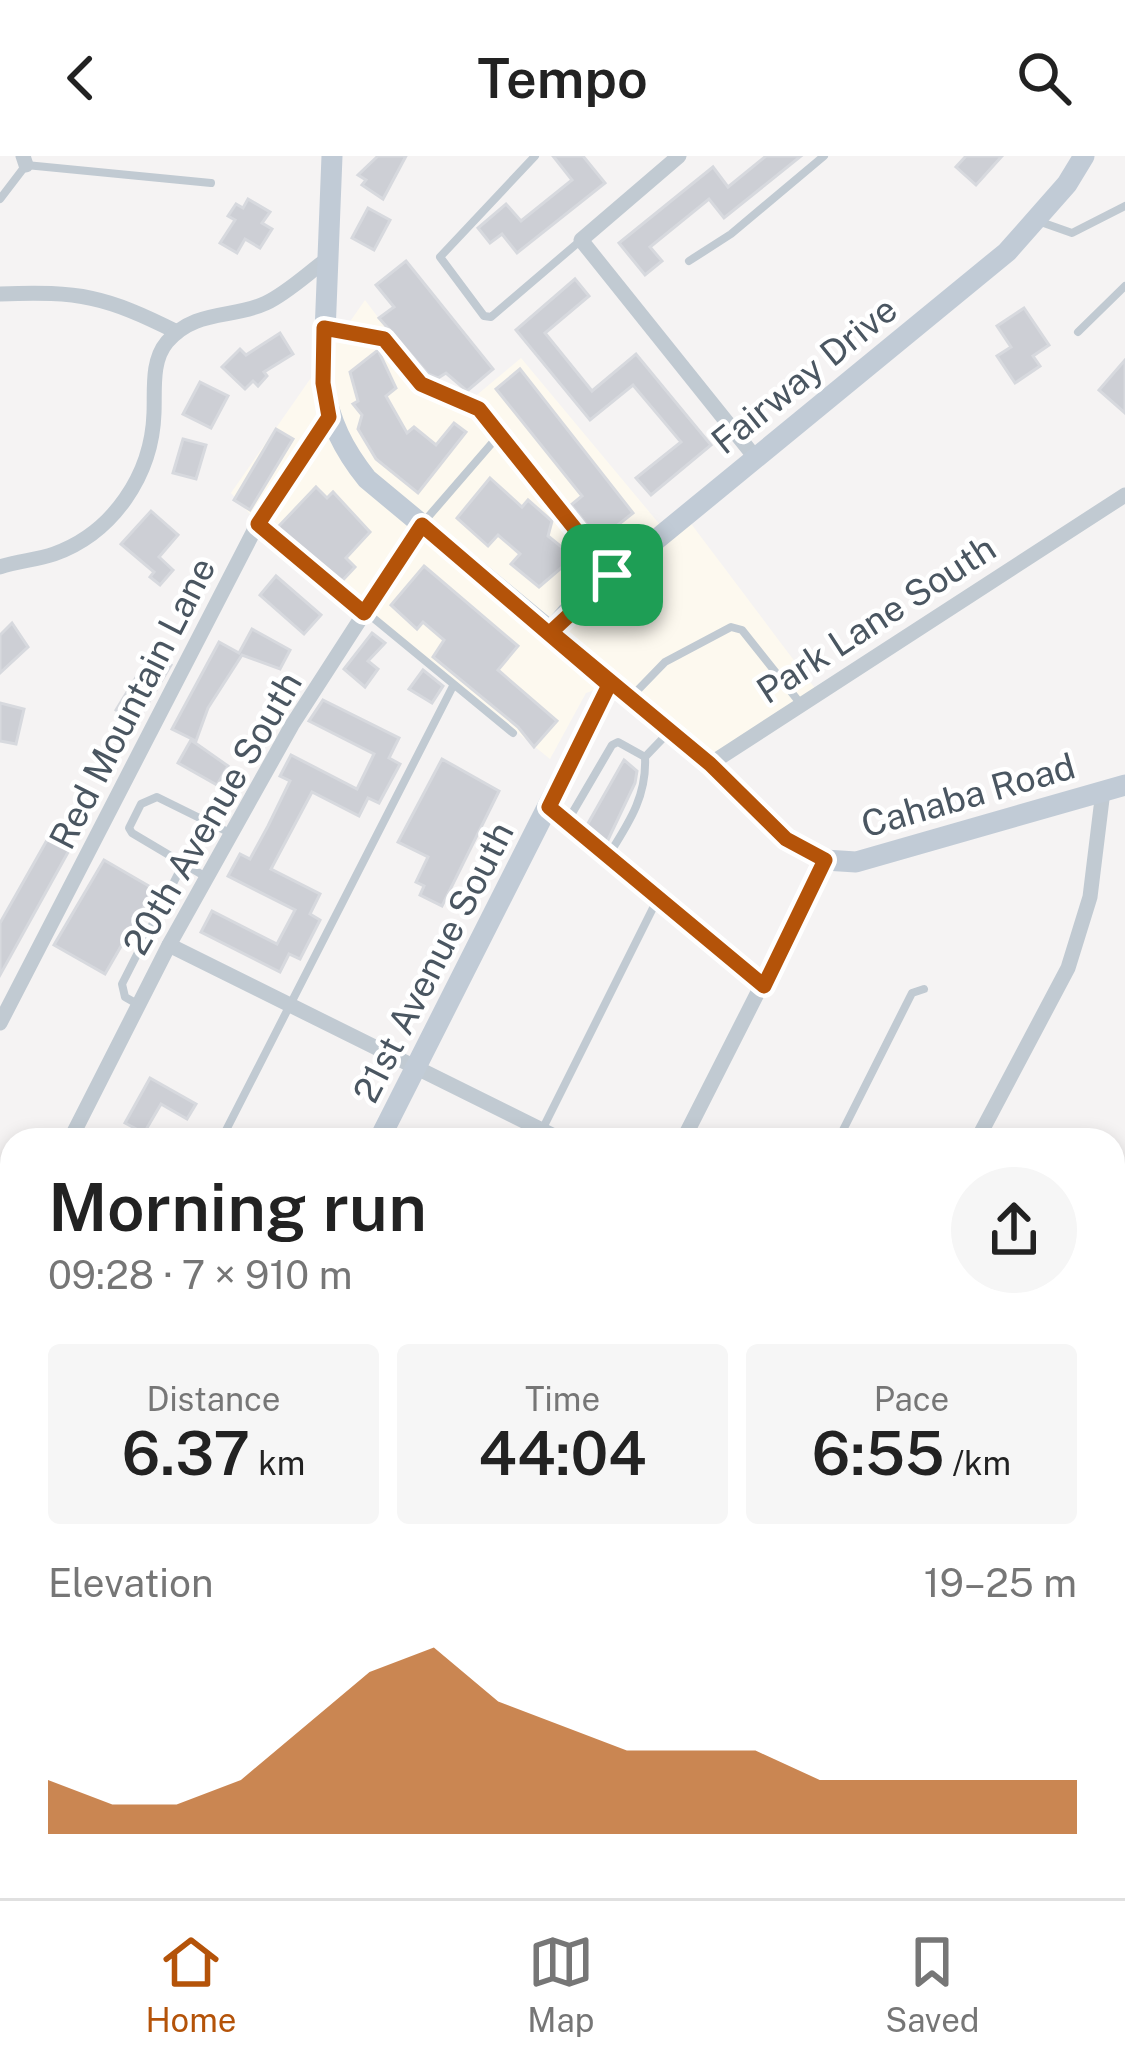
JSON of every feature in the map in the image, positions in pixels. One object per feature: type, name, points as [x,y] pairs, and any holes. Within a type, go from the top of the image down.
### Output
[{"type":"street","name":"Cahaba Road","points":[[332,156],[323,383],[329,417],[367,479],[609,685],[710,764],[769,825],[825,860],[856,862],[1114,788]]},
{"type":"street","points":[[679,156],[581,240],[754,456]]},
{"type":"street","name":"Fairway Drive","points":[[551,632],[754,456],[1007,252],[1084,156]]},
{"type":"street","points":[[0,567],[52,555],[111,518],[135,486],[154,436],[156,368],[162,347],[177,332],[215,311],[243,312],[271,302],[326,260]]},
{"type":"street","points":[[0,294],[57,290],[114,301],[177,332]]},
{"type":"street","points":[[324,328],[384,339],[421,384],[479,409],[612,575]]},
{"type":"street","name":"Red Mountain Lane","points":[[0,1023],[258,524],[329,417]]},
{"type":"street","name":"Park Lane South","points":[[710,764],[1125,495]]},
{"type":"street","name":"20th Avenue South","points":[[76,1128],[231,834],[422,525]]},
{"type":"street","name":"21st Avenue South","points":[[385,1128],[609,685]]},
{"type":"street","points":[[983,1128],[1068,968],[1114,788]]},
{"type":"street","points":[[688,1128],[825,860]]},
{"type":"street","points":[[169,945],[526,1128]]},
{"type":"lane","points":[[536,156],[440,257],[484,316],[491,317],[581,240]]},
{"type":"lane","points":[[689,261],[731,234],[824,156]]},
{"type":"lane","points":[[0,199],[24,160],[211,183]]},
{"type":"lane","points":[[1037,220],[1072,232],[1125,206]]},
{"type":"lane","points":[[1078,332],[1125,286]]},
{"type":"lane","points":[[422,525],[501,433]]},
{"type":"lane","points":[[258,524],[513,733]]},
{"type":"lane","points":[[628,700],[684,650],[731,627],[742,630],[800,703]]},
{"type":"lane","points":[[227,1128],[453,686]]},
{"type":"lane","points":[[608,856],[635,814],[646,780],[645,757],[669,732]]},
{"type":"lane","points":[[567,822],[612,745],[618,742],[645,757]]},
{"type":"lane","points":[[206,878],[130,830],[146,799],[157,797],[231,834]]},
{"type":"lane","points":[[549,807],[764,986]]},
{"type":"lane","points":[[139,1005],[125,997],[122,984],[183,864]]},
{"type":"lane","points":[[543,1128],[658,898]]},
{"type":"lane","points":[[844,1128],[912,993],[923,989]]},
{"type":"shaded area","points":[[365,300],[428,384],[472,399],[521,358],[666,532],[686,517],[817,691],[710,764],[609,685],[586,693],[550,759],[258,523],[231,493]]},
{"type":"building","points":[[378,156],[406,156],[383,199],[362,185],[366,180],[358,175]]},
{"type":"building","points":[[553,156],[583,156],[605,183],[517,253],[502,234],[490,243],[478,228],[506,204],[521,221],[572,180]]},
{"type":"building","points":[[766,156],[801,156],[724,218],[709,199],[650,247],[662,261],[645,275],[619,243],[713,167],[728,187]]},
{"type":"building","points":[[966,156],[1002,156],[976,185],[956,167]]},
{"type":"building","points":[[248,199],[270,212],[262,223],[272,229],[260,248],[245,239],[237,253],[220,243],[235,220],[228,216],[236,204],[243,208]]},
{"type":"building","points":[[368,208],[390,220],[374,250],[352,238]]},
{"type":"building","points":[[406,261],[493,369],[467,391],[446,373],[438,378],[428,374],[379,318],[394,307],[376,285]]},
{"type":"building","points":[[575,279],[589,296],[545,333],[592,391],[636,354],[711,445],[651,495],[636,478],[681,442],[633,385],[590,420],[516,330]]},
{"type":"building","points":[[1024,308],[1049,345],[1033,356],[1040,366],[1015,383],[997,356],[1011,347],[997,326]]},
{"type":"building","points":[[280,333],[293,354],[264,372],[267,376],[258,386],[253,381],[245,389],[222,367],[240,349],[246,355]]},
{"type":"building","points":[[378,350],[396,388],[386,396],[407,433],[414,427],[436,445],[454,423],[466,432],[418,493],[376,459],[358,429],[362,415],[353,404],[358,401],[350,372]]},
{"type":"building","points":[[1125,360],[1125,413],[1099,390]]},
{"type":"building","points":[[520,369],[633,513],[599,540],[571,505],[582,496],[496,389]]},
{"type":"building","points":[[200,382],[228,396],[211,428],[183,414]]},
{"type":"building","points":[[276,429],[293,439],[250,510],[234,500]]},
{"type":"building","points":[[183,439],[206,445],[196,479],[173,473]]},
{"type":"building","points":[[490,478],[522,507],[528,500],[552,521],[548,536],[574,557],[539,587],[511,564],[520,554],[498,535],[488,546],[457,518]]},
{"type":"building","points":[[316,487],[327,498],[333,492],[370,532],[346,558],[355,567],[342,581],[277,528]]},
{"type":"building","points":[[151,511],[178,535],[159,557],[173,570],[160,585],[150,577],[154,572],[121,544]]},
{"type":"building","points":[[424,566],[518,646],[498,670],[557,721],[534,747],[518,727],[433,657],[444,640],[423,622],[417,629],[391,605]]},
{"type":"building","points":[[276,576],[321,615],[304,634],[260,595]]},
{"type":"building","points":[[12,623],[28,647],[0,673],[0,635]]},
{"type":"building","points":[[252,629],[290,650],[280,669],[242,655],[208,708],[196,741],[172,729],[219,642],[239,653]]},
{"type":"building","points":[[372,633],[385,643],[368,661],[378,669],[365,687],[344,669]]},
{"type":"building","points":[[151,653],[171,665],[136,723],[116,710]]},
{"type":"building","points":[[423,670],[443,686],[432,703],[409,689]]},
{"type":"building","points":[[323,700],[399,738],[389,758],[400,764],[379,803],[368,798],[359,816],[312,792],[271,869],[320,894],[310,914],[320,920],[300,959],[289,954],[280,972],[201,932],[212,911],[277,944],[295,910],[228,876],[240,854],[250,859],[268,826],[290,781],[280,776],[291,755],[357,789],[374,754],[309,721]]},
{"type":"building","points":[[0,703],[24,709],[16,744],[0,741]]},
{"type":"building","points":[[191,740],[228,766],[217,785],[178,763]]},
{"type":"building","points":[[442,759],[499,791],[442,906],[420,895],[424,886],[416,882],[428,857],[398,842]]},
{"type":"building","points":[[624,760],[637,771],[635,783],[606,844],[586,827]]},
{"type":"building","points":[[51,833],[72,845],[0,975],[0,923]]},
{"type":"building","points":[[104,860],[154,889],[105,974],[54,945]]},
{"type":"building","points":[[150,1078],[196,1104],[187,1119],[161,1104],[147,1128],[125,1123]]},
{"type":"route","points":[[612,575],[479,409],[421,384],[384,339],[324,328],[323,383],[329,417],[258,524],[364,613],[422,525],[551,632],[609,685],[549,807],[764,986],[825,860],[786,839],[752,811],[710,764],[609,685],[551,632],[612,575]]}]
